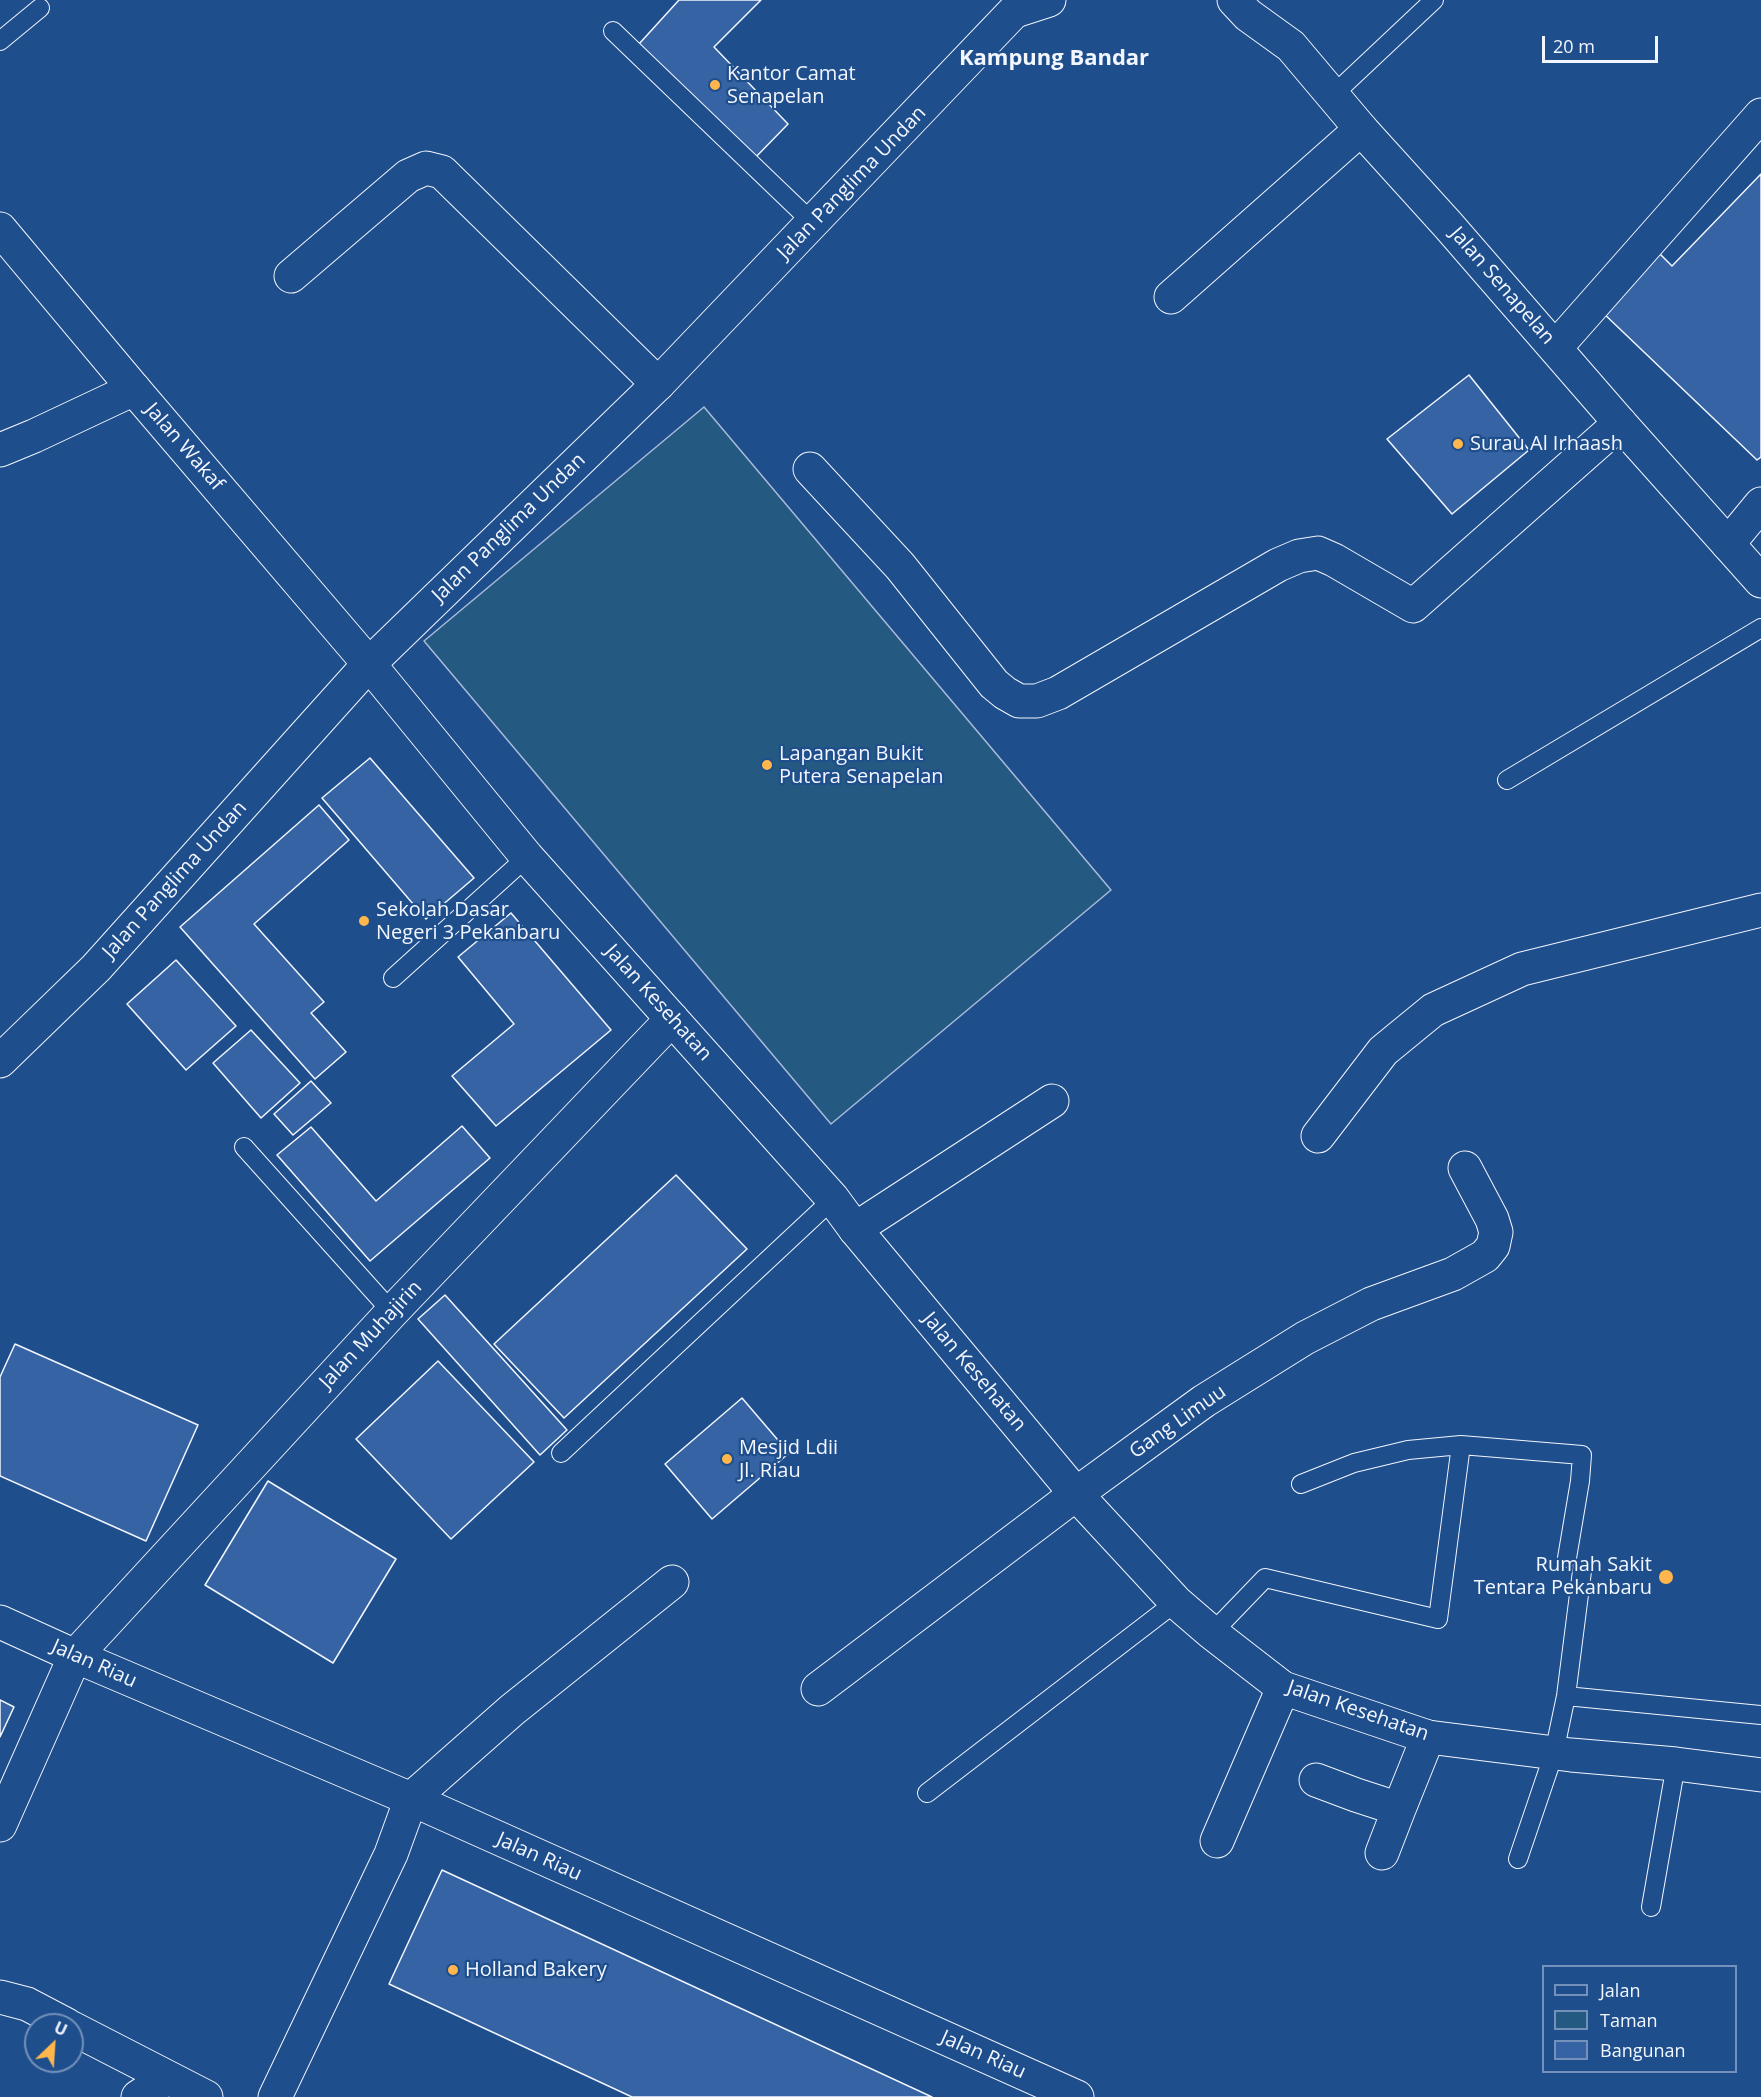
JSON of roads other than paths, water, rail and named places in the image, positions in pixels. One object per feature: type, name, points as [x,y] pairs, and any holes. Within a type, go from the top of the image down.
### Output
[{"type":"street","points":[[1020,6],[1049,0]]},
{"type":"street","name":"Jalan Senapelan","points":[[1234,0],[1248,15],[1291,46],[1361,129],[1761,581]]},
{"type":"street","points":[[1267,0],[1291,46]]},
{"type":"street","name":"Jalan Panglima Undan","points":[[0,1061],[96,968],[369,664],[658,384],[1020,6]]},
{"type":"street","points":[[1556,347],[1761,116]]},
{"type":"street","points":[[1171,297],[1361,129]]},
{"type":"street","points":[[291,276],[408,176],[426,168],[442,172],[658,384]]},
{"type":"street","name":"Jalan Wakaf","points":[[0,230],[369,664]]},
{"type":"street","points":[[0,450],[134,389]]},
{"type":"street","points":[[810,469],[900,566],[994,684],[1019,701],[1037,701],[1058,693],[1278,565],[1299,556],[1318,553],[1334,560],[1413,606],[1620,423]]},
{"type":"street","points":[[1728,544],[1761,504]]},
{"type":"street","name":"Jalan Kesehatan","points":[[369,664],[527,857],[833,1199],[855,1229],[1076,1494],[1176,1602],[1212,1633],[1283,1688],[1428,1737],[1761,1775]]},
{"type":"street","points":[[1318,1136],[1383,1051],[1433,1010],[1522,969],[1761,910]]},
{"type":"street","name":"Jalan Muhajirin","points":[[0,1824],[75,1656],[392,1312],[672,1019]]},
{"type":"street","points":[[855,1229],[1052,1101]]},
{"type":"street","name":"Gang Limuu","points":[[818,1689],[1076,1494],[1204,1401],[1305,1338],[1371,1304],[1453,1274],[1485,1256],[1493,1246],[1496,1232],[1466,1168]]},
{"type":"street","points":[[275,2097],[391,1854],[411,1799],[512,1710],[672,1582]]},
{"type":"street","name":"Jalan Riau","points":[[0,1622],[411,1799],[1077,2097]]},
{"type":"street","points":[[1217,1841],[1283,1688]]},
{"type":"street","points":[[1382,1853],[1428,1737]]},
{"type":"street","points":[[1316,1780],[1356,1796],[1399,1809]]},
{"type":"street","points":[[0,1997],[27,2004],[44,2013]]},
{"type":"street","points":[[84,2034],[206,2097]]},
{"type":"street","points":[[138,2097],[167,2078]]},
{"type":"lane","points":[[1334,95],[1434,0]]},
{"type":"lane","points":[[0,41],[40,8]]},
{"type":"lane","points":[[613,32],[813,223]]},
{"type":"lane","points":[[1507,780],[1761,628]]},
{"type":"lane","points":[[393,978],[527,857]]},
{"type":"lane","points":[[244,1147],[392,1312]]},
{"type":"lane","points":[[561,1453],[833,1199]]},
{"type":"lane","points":[[1212,1633],[1265,1578],[1438,1619],[1461,1445]]},
{"type":"lane","points":[[1301,1484],[1354,1463],[1408,1450],[1461,1445],[1582,1455],[1580,1481],[1567,1557]]},
{"type":"lane","points":[[1518,1859],[1554,1753],[1566,1696],[1582,1571]]},
{"type":"lane","points":[[927,1793],[1176,1602]]},
{"type":"lane","points":[[1566,1696],[1761,1715]]},
{"type":"lane","points":[[1651,1907],[1676,1764]]},
{"type":"place","name":"Kantor Camat Senapelan","points":[[715,85]]},
{"type":"place","name":"Surau Al Irhaash","points":[[1458,444]]},
{"type":"place","name":"Lapangan Bukit Putera Senapelan","points":[[767,765]]},
{"type":"place","name":"Sekolah Dasar Negeri 3 Pekanbaru","points":[[364,921]]},
{"type":"place","name":"Mesjid Ldii Jl. Riau","points":[[727,1459]]},
{"type":"place","name":"Rumah Sakit Tentara Pekanbaru","points":[[1666,1577]]},
{"type":"place","name":"Holland Bakery","points":[[453,1970]]},
{"type":"district","name":"Kampung Bandar","points":[[1054,59]]}]
